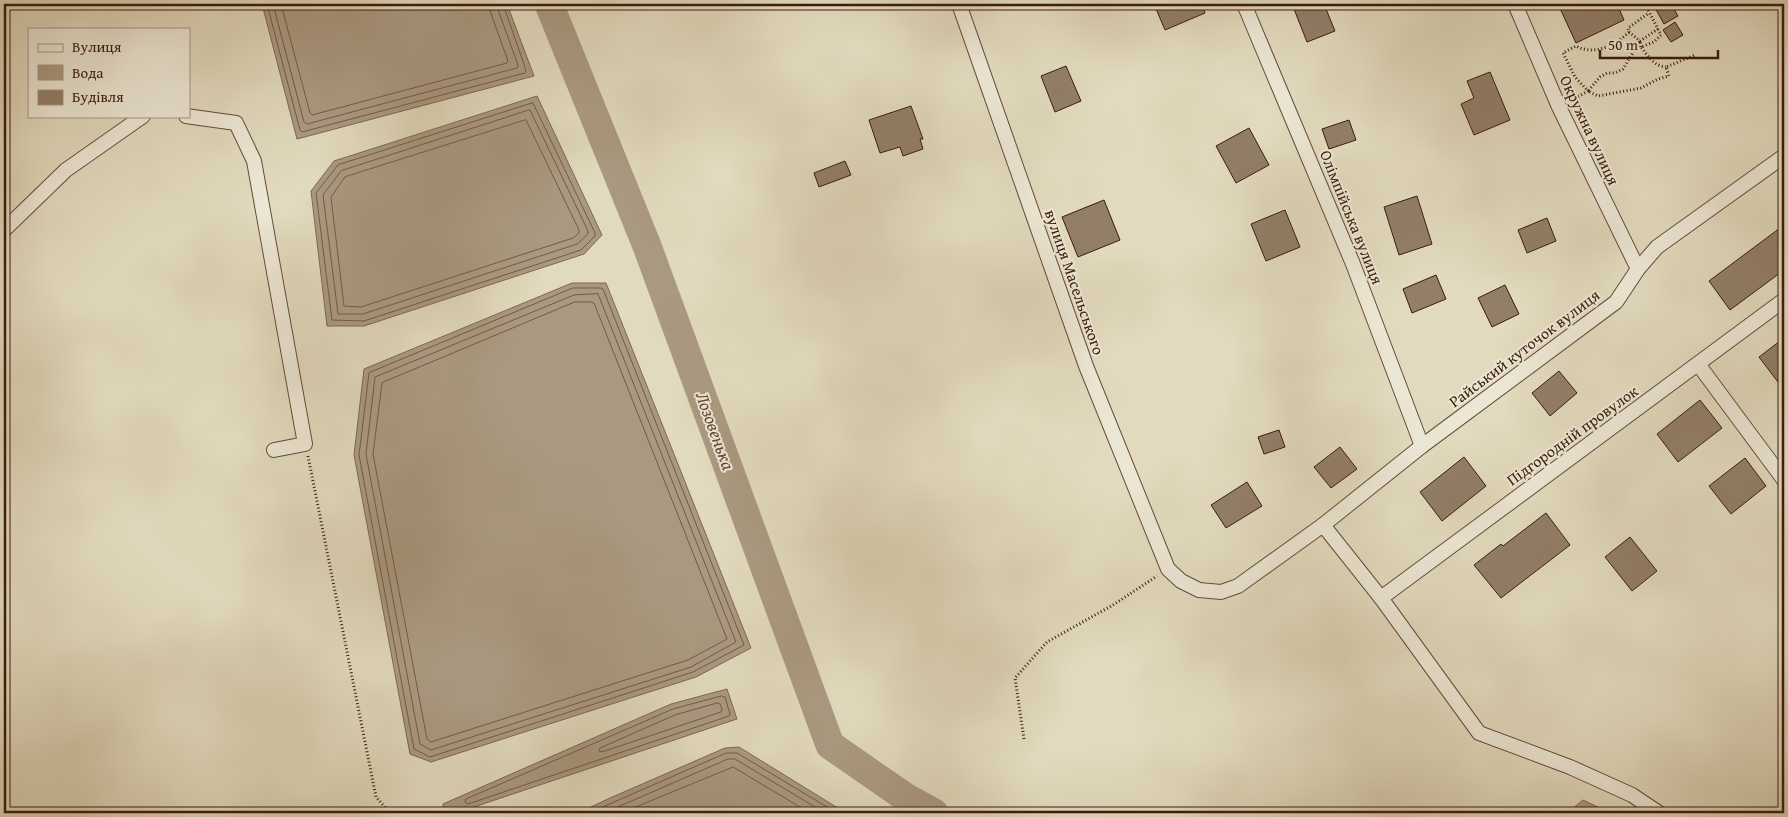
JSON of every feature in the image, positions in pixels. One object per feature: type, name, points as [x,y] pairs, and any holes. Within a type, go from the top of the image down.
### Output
[{"type":"street","name":"вулиця Масельського","points":[[959,4],[1086,366],[1168,569]]},
{"type":"street","name":"Олімпійська вулиця","points":[[1244,4],[1353,264],[1422,446]]},
{"type":"street","name":"Окружна вулиця","points":[[1515,4],[1559,106],[1638,269]]},
{"type":"street","points":[[190,117],[236,123],[254,161],[305,444],[274,450]]},
{"type":"street","points":[[4,230],[66,170],[139,118]]},
{"type":"street","name":"Райський куточок вулиця","points":[[1168,569],[1181,581],[1199,590],[1221,592],[1238,586],[1323,525],[1422,446],[1616,302],[1638,269],[1658,247],[1784,156]]},
{"type":"street","name":"Підгородній провулок","points":[[1381,598],[1784,300]]},
{"type":"street","points":[[1698,364],[1784,480]]},
{"type":"street","points":[[1323,525],[1381,598],[1478,733],[1570,767],[1632,795],[1659,813]]},
{"type":"path","points":[[1641,47],[1654,42],[1661,36],[1645,4]]},
{"type":"path","points":[[1649,12],[1628,28],[1629,32],[1619,42],[1608,47],[1583,50],[1576,46],[1563,53],[1575,77],[1588,91],[1598,96],[1641,88],[1658,79],[1669,76],[1666,67]]},
{"type":"path","points":[[1559,106],[1588,91],[1600,77],[1623,69],[1640,41],[1658,29]]},
{"type":"path","points":[[1629,32],[1640,41],[1641,47],[1653,62],[1661,67],[1666,67],[1695,55]]},
{"type":"path","points":[[305,444],[376,797],[390,813]]},
{"type":"path","points":[[1024,739],[1015,678],[1047,642],[1113,605],[1168,569]]},
{"type":"water","points":[[262,4],[507,4],[534,76],[297,139]]},
{"type":"water","points":[[537,96],[602,235],[584,254],[364,326],[327,326],[311,191],[334,161]]},
{"type":"water","points":[[572,283],[606,283],[751,648],[696,677],[431,762],[410,754],[354,455],[364,369]]},
{"type":"water","points":[[727,689],[737,719],[456,813],[444,813],[443,804],[671,704]]},
{"type":"water","points":[[739,747],[846,813],[578,813],[725,748]]},
{"type":"water","points":[[1583,800],[1610,813],[1567,813]]},
{"type":"building","points":[[1154,4],[1201,4],[1205,13],[1165,30]]},
{"type":"building","points":[[1292,4],[1324,4],[1335,31],[1307,42]]},
{"type":"building","points":[[1558,4],[1617,4],[1624,20],[1576,43]]},
{"type":"building","points":[[1653,4],[1671,4],[1678,16],[1664,24]]},
{"type":"building","points":[[1675,22],[1683,35],[1671,42],[1663,30]]},
{"type":"building","points":[[1066,66],[1081,101],[1055,112],[1041,76]]},
{"type":"building","points":[[1490,72],[1510,120],[1474,135],[1461,104],[1474,98],[1467,81]]},
{"type":"building","points":[[911,106],[923,139],[920,139],[923,149],[903,156],[900,147],[880,153],[869,120]]},
{"type":"building","points":[[1349,120],[1356,140],[1329,149],[1322,129]]},
{"type":"building","points":[[1249,128],[1269,165],[1236,183],[1216,146]]},
{"type":"building","points":[[845,161],[851,175],[819,187],[814,173]]},
{"type":"building","points":[[1417,196],[1432,244],[1399,255],[1384,207]]},
{"type":"building","points":[[1104,200],[1120,240],[1078,257],[1062,217]]},
{"type":"building","points":[[1285,210],[1300,247],[1266,261],[1251,224]]},
{"type":"building","points":[[1547,218],[1556,241],[1527,253],[1518,230]]},
{"type":"building","points":[[1784,225],[1784,270],[1730,310],[1709,281]]},
{"type":"building","points":[[1436,275],[1446,299],[1412,313],[1403,289]]},
{"type":"building","points":[[1505,285],[1519,314],[1492,327],[1478,298]]},
{"type":"building","points":[[1784,338],[1784,390],[1759,357]]},
{"type":"building","points":[[1559,371],[1577,393],[1550,416],[1532,393]]},
{"type":"building","points":[[1700,400],[1722,428],[1678,462],[1657,434]]},
{"type":"building","points":[[1279,430],[1285,447],[1264,454],[1258,437]]},
{"type":"building","points":[[1340,447],[1357,469],[1331,488],[1314,467]]},
{"type":"building","points":[[1464,457],[1486,486],[1442,521],[1420,492]]},
{"type":"building","points":[[1745,458],[1766,486],[1731,514],[1709,486]]},
{"type":"building","points":[[1247,482],[1262,506],[1226,528],[1211,505]]},
{"type":"building","points":[[1546,513],[1570,545],[1501,598],[1474,565],[1501,544],[1503,546]]},
{"type":"building","points":[[1630,537],[1657,571],[1632,591],[1605,557]]},
{"type":"waterway","name":"Лозовенька","points":[[549,4],[647,246],[830,745],[905,797],[934,813]]}]
